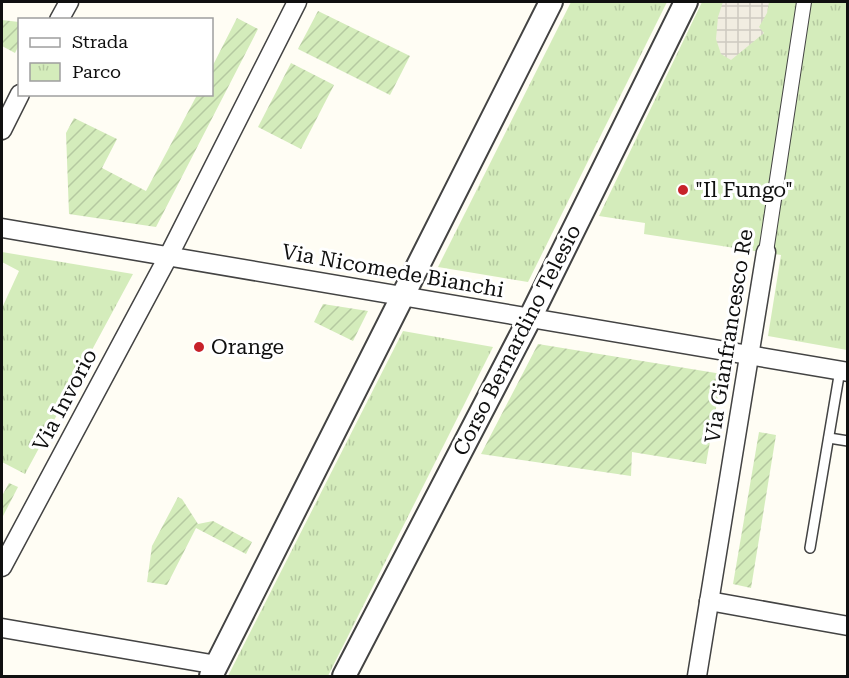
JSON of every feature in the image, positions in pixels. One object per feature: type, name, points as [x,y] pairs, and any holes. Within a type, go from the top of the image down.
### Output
[{"type":"street","points":[[60,18],[69,2]]},
{"type":"street","name":"Via Invorio","points":[[2,567],[169,255],[297,2]]},
{"type":"street","points":[[2,628],[214,671],[550,2]]},
{"type":"street","name":"Corso Bernardino Telesio","points":[[344,676],[530,318],[686,2]]},
{"type":"street","name":"Via Gianfrancesco Re","points":[[697,676],[804,2]]},
{"type":"street","points":[[2,130],[19,96]]},
{"type":"street","name":"Via Nicomede Bianchi","points":[[2,228],[844,371]]},
{"type":"street","points":[[709,601],[848,626]]},
{"type":"lane","points":[[810,548],[829,438],[844,371]]},
{"type":"lane","points":[[829,438],[848,441]]},
{"type":"green space","points":[[571,2],[667,2],[528,282],[438,267]]},
{"type":"green space","points":[[702,2],[847,2],[847,350],[768,336],[781,255],[644,234],[645,223],[599,216]]},
{"type":"green space","points":[[318,11],[410,56],[390,95],[298,49]]},
{"type":"green space","points":[[237,18],[258,29],[156,227],[69,214],[66,133],[74,118],[117,139],[102,168],[146,191],[196,96],[213,96],[213,65]]},
{"type":"green space","points":[[2,20],[18,22],[18,47],[15,53],[2,46]]},
{"type":"green space","points":[[291,63],[334,85],[301,149],[258,127]]},
{"type":"green space","points":[[2,252],[133,274],[25,474],[2,462],[2,308],[19,271],[2,262]]},
{"type":"green space","points":[[323,304],[368,311],[353,341],[314,322]]},
{"type":"green space","points":[[403,331],[493,347],[328,676],[228,676]]},
{"type":"green space","points":[[538,344],[722,374],[706,464],[632,452],[631,476],[481,454]]},
{"type":"green space","points":[[759,432],[776,435],[751,588],[733,584]]},
{"type":"green space","points":[[9,483],[18,487],[2,518],[2,496]]},
{"type":"green space","points":[[178,497],[182,499],[198,524],[213,521],[252,542],[246,554],[196,528],[167,585],[147,582],[152,546]]},
{"type":"shaded area","points":[[723,2],[769,2],[767,13],[759,27],[764,33],[731,60],[721,54],[716,39],[718,17]]},
{"type":"place","name":"\"Il Fungo\"","points":[[683,190]]},
{"type":"place","name":"Orange","points":[[199,347]]}]
